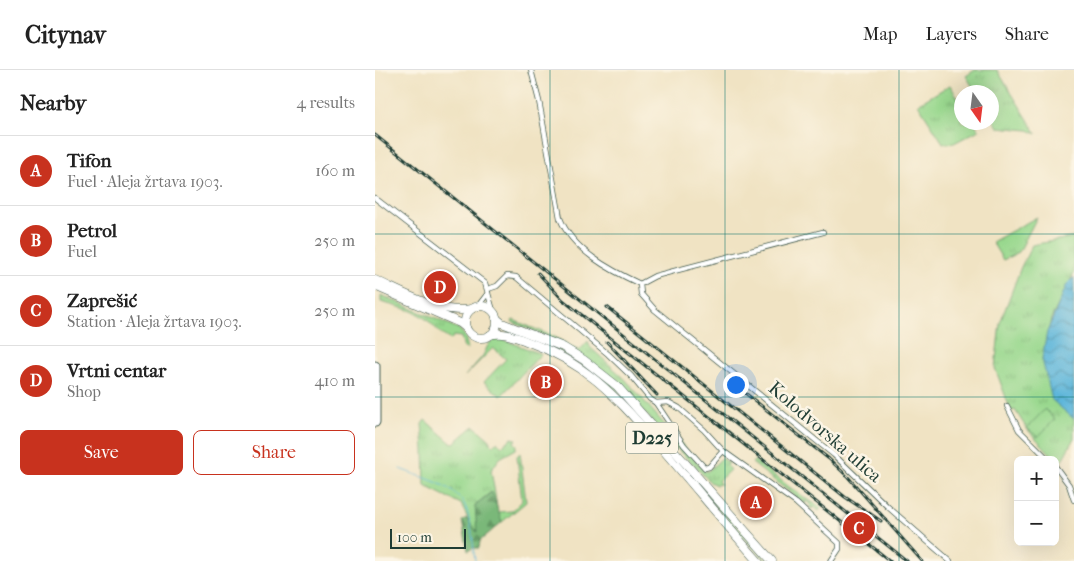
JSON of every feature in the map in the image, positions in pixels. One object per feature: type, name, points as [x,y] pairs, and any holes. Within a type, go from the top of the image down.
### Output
[{"type":"highway","points":[[375,366],[375,422]]},
{"type":"main road","name":"D225","points":[[375,280],[409,296],[440,307],[460,311],[487,308],[502,323],[563,347],[584,360],[617,386],[772,561]]},
{"type":"main road","name":"D225","points":[[375,286],[461,323],[471,334],[478,337],[502,333],[549,350],[577,365],[600,382],[628,411],[759,561]]},
{"type":"main road","points":[[467,328],[465,320],[475,308]]},
{"type":"main road","points":[[490,335],[495,327],[495,316]]},
{"type":"street","points":[[531,70],[539,101],[560,218],[564,229],[581,248],[606,267],[640,284],[655,276],[823,232]]},
{"type":"street","points":[[375,198],[485,283],[495,316]]},
{"type":"street","points":[[475,308],[488,291],[497,286],[507,276],[516,277],[608,354],[631,376],[650,399],[656,403],[684,445],[705,468],[709,467],[723,451]]},
{"type":"street","name":"Kolodvorska ulica","points":[[640,284],[641,294],[655,310],[834,455],[888,507],[950,561]]},
{"type":"street","points":[[656,403],[672,403],[688,415],[723,451],[796,503],[835,538],[839,543],[839,549],[831,561]]},
{"type":"street","points":[[1007,406],[1019,430],[1045,456]]},
{"type":"street","points":[[1059,471],[1069,485],[1074,500]]},
{"type":"green space","points":[[975,70],[997,70],[1037,134],[1028,130],[999,127],[999,85],[972,85],[966,76]]},
{"type":"green space","points":[[950,85],[954,92],[954,130],[979,130],[954,143],[943,143],[918,104]]},
{"type":"green space","points":[[1037,217],[1019,252],[1003,260],[992,242]]},
{"type":"green space","points":[[1074,237],[1074,273],[1051,319],[1042,359],[1074,419],[1074,438],[1060,464],[1059,456],[1052,456],[1027,429],[1015,410],[1011,411],[995,368],[1000,323],[1021,267],[1032,245]]},
{"type":"green space","points":[[381,295],[459,329],[465,336],[468,349],[464,348],[461,337],[453,336],[451,340],[416,313],[381,302]]},
{"type":"green space","points":[[513,320],[555,337],[579,351],[588,341],[590,347],[625,379],[705,471],[707,472],[722,458],[729,463],[727,466],[730,470],[718,481],[721,484],[716,485],[710,482],[645,413],[557,341],[512,322]]},
{"type":"green space","points":[[508,328],[554,346],[581,361],[609,383],[768,561],[736,530],[652,432],[607,384],[571,358],[507,331]]},
{"type":"green space","points":[[502,339],[541,354],[501,396],[484,382],[506,359],[493,348],[465,376],[482,357],[490,342]]},
{"type":"green space","points":[[1045,409],[1055,419],[1038,437],[1027,428]]},
{"type":"green space","points":[[425,420],[450,442],[454,443],[474,426],[493,445],[497,442],[502,446],[512,438],[517,439],[514,442],[517,445],[516,449],[500,458],[491,470],[497,509],[491,492],[475,505],[478,533],[470,523],[461,504],[425,486],[422,424]]},
{"type":"green space","points":[[520,453],[526,502],[502,522],[499,512],[512,511],[522,501],[517,456]]},
{"type":"green space","points":[[755,460],[792,489],[821,508],[819,511],[814,507],[810,508],[811,504],[806,501],[805,504],[752,463]]},
{"type":"green space","points":[[492,492],[502,522],[480,541],[479,548],[473,548],[468,551],[462,521],[466,518],[477,532],[475,505]]},
{"type":"water","points":[[1074,277],[1074,419],[1052,400],[1042,359],[1047,332],[1067,284]]},
{"type":"waterway","points":[[400,469],[429,479],[449,489],[463,502],[470,523],[475,561]]},
{"type":"railway","points":[[375,135],[907,561]]},
{"type":"railway","points":[[538,273],[563,300],[890,561]]},
{"type":"railway","points":[[607,307],[845,497],[881,521]]},
{"type":"railway","points":[[607,342],[657,395]]},
{"type":"railway","points":[[740,389],[829,459],[848,477],[922,561]]},
{"type":"place","name":"Vrtni centar","points":[[440,287]]},
{"type":"place","name":"Petrol","points":[[546,382]]},
{"type":"place","name":"Tifon","points":[[756,502]]},
{"type":"place","name":"Zaprešić","points":[[859,528]]}]
